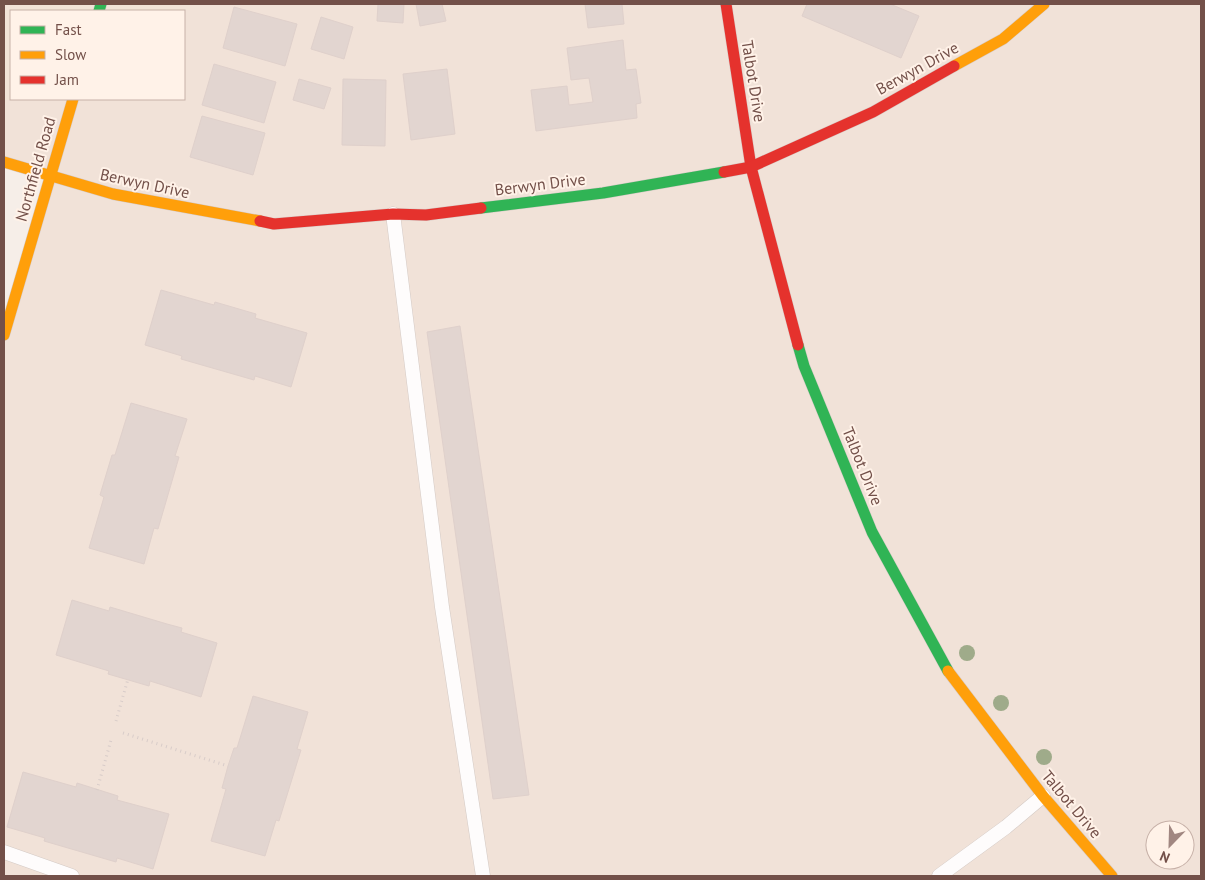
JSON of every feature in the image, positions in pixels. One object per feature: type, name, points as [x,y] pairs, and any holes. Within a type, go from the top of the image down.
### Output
[{"type":"street","name":"Talbot Drive","points":[[726,4],[751,168],[804,366],[872,532],[950,674],[1043,796],[1112,876]]},
{"type":"street","name":"Berwyn Drive","points":[[4,162],[113,194],[274,224],[393,214],[426,215],[603,193],[751,168],[874,112],[1003,38],[1044,4]]},
{"type":"street","name":"Northfield Road","points":[[4,335],[73,100]]},
{"type":"lane","points":[[393,214],[442,607],[483,876]]},
{"type":"lane","points":[[939,876],[1006,827],[1043,796]]},
{"type":"lane","points":[[4,852],[72,876]]},
{"type":"path","points":[[116,721],[128,679]]},
{"type":"path","points":[[123,733],[228,766]]},
{"type":"path","points":[[98,790],[111,740]]},
{"type":"shaded area","points":[[4,4],[1201,4],[1201,876],[4,876],[4,335],[50,177],[4,164]]},
{"type":"building","points":[[378,4],[404,4],[403,23],[377,21]]},
{"type":"building","points":[[416,4],[442,4],[446,21],[420,26]]},
{"type":"building","points":[[585,4],[622,4],[624,24],[588,28]]},
{"type":"building","points":[[807,4],[890,4],[919,16],[901,58],[802,16]]},
{"type":"building","points":[[234,7],[297,24],[285,66],[223,48]]},
{"type":"building","points":[[321,17],[353,27],[344,59],[311,49]]},
{"type":"building","points":[[623,40],[626,70],[636,69],[641,103],[636,104],[637,118],[536,131],[531,90],[567,86],[569,105],[593,102],[589,78],[571,80],[567,48]]},
{"type":"building","points":[[214,64],[276,82],[264,123],[202,105]]},
{"type":"building","points":[[447,69],[455,134],[411,140],[403,74]]},
{"type":"building","points":[[299,79],[331,88],[324,109],[293,100]]},
{"type":"building","points":[[343,79],[386,80],[385,146],[342,145]]},
{"type":"building","points":[[202,116],[265,133],[253,175],[190,157]]},
{"type":"building","points":[[161,290],[214,305],[215,302],[256,314],[255,318],[307,333],[291,387],[255,376],[254,380],[181,359],[182,356],[145,345]]},
{"type":"building","points":[[460,326],[529,795],[493,799],[427,332]]},
{"type":"building","points":[[131,403],[187,419],[175,456],[179,457],[158,529],[154,528],[144,564],[89,548],[104,497],[100,495]]},
{"type":"building","points":[[72,600],[109,611],[110,607],[182,628],[181,632],[217,643],[201,697],[150,681],[149,686],[108,674],[109,671],[56,655]]},
{"type":"building","points":[[253,696],[308,712],[297,749],[301,750],[279,821],[276,820],[265,856],[211,841],[226,789],[222,788],[228,766],[234,748],[237,748]]},
{"type":"building","points":[[23,772],[76,787],[77,783],[118,796],[117,800],[169,814],[153,869],[117,858],[116,862],[44,841],[45,838],[7,827]]},
{"type":"traffic: fast","points":[[99,10],[101,4]]},
{"type":"traffic: fast","points":[[481,208],[603,193],[724,172]]},
{"type":"traffic: fast","points":[[798,345],[804,366],[872,532],[948,671]]},
{"type":"traffic: slow","points":[[954,66],[1003,39],[1044,4]]},
{"type":"traffic: slow","points":[[4,335],[73,100]]},
{"type":"traffic: slow","points":[[4,162],[113,194],[260,221]]},
{"type":"traffic: slow","points":[[948,671],[1043,796],[1112,876]]},
{"type":"traffic: jam","points":[[726,4],[751,167],[798,345]]},
{"type":"traffic: jam","points":[[724,172],[751,167],[873,112],[954,66]]},
{"type":"traffic: jam","points":[[260,221],[274,224],[393,214],[426,215],[481,208]]}]
